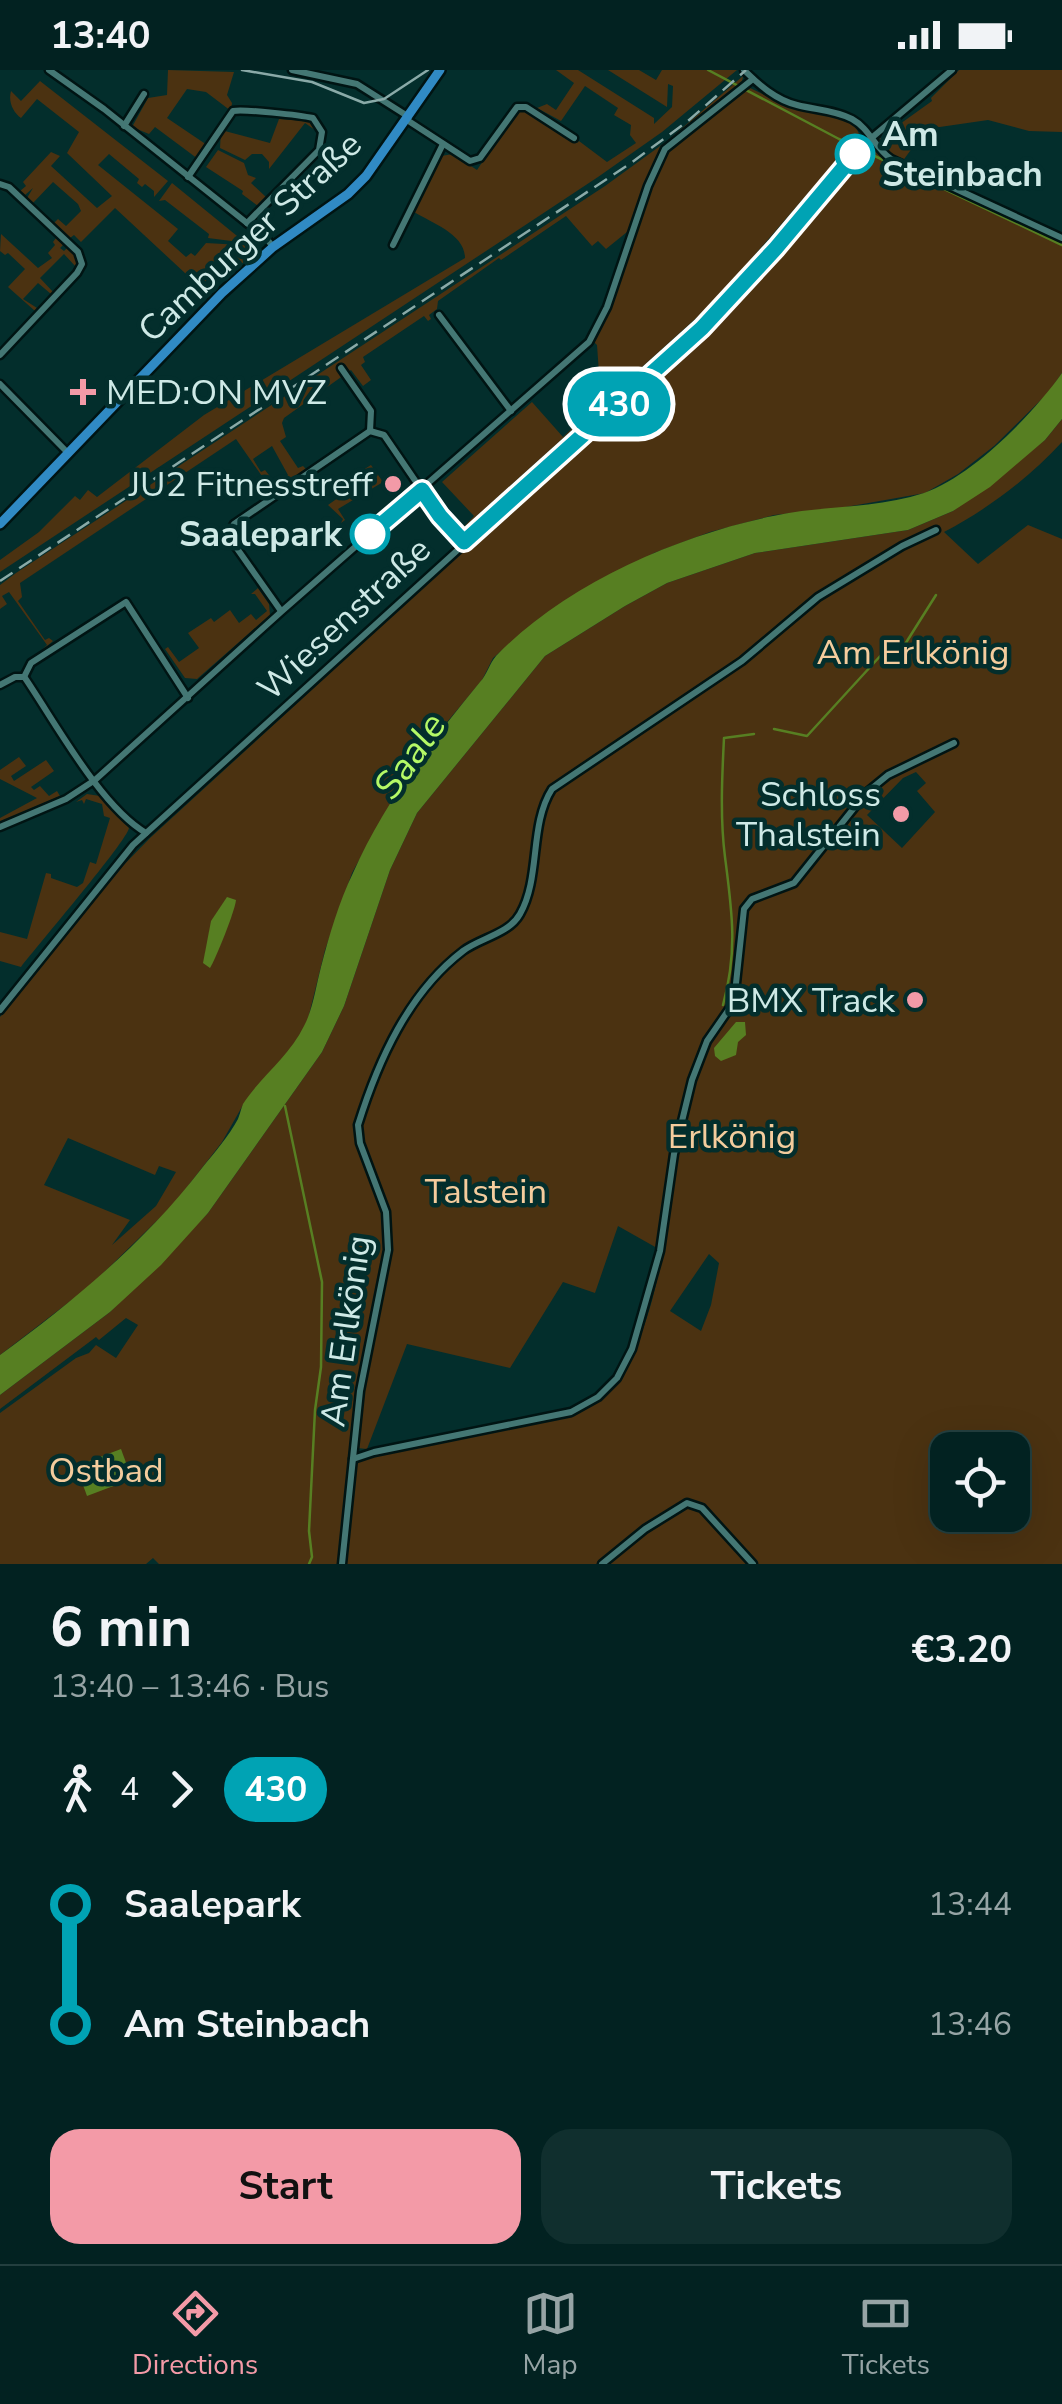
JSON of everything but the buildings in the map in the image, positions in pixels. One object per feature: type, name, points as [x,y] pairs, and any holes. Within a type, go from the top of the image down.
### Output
[{"type":"main road","name":"Camburger Straße","points":[[0,524],[222,293],[366,176],[440,70]]},
{"type":"street","points":[[49,70],[274,247]]},
{"type":"street","points":[[292,70],[355,83],[475,162],[512,110],[522,106],[574,138]]},
{"type":"street","points":[[744,70],[750,82],[790,103],[848,117],[867,129],[876,146],[890,158],[1062,238]]},
{"type":"street","name":"Wiesenstraße","points":[[0,1010],[98,886],[146,833],[702,328],[862,146],[952,70]]},
{"type":"street","points":[[0,827],[66,799],[95,780],[589,342],[611,296],[665,149],[750,82]]},
{"type":"street","points":[[124,126],[144,94]]},
{"type":"street","points":[[387,101],[400,132]]},
{"type":"street","points":[[188,176],[233,112],[249,110],[312,118],[322,132],[319,150],[248,223]]},
{"type":"street","points":[[393,244],[443,144]]},
{"type":"street","points":[[0,355],[82,264],[78,252],[1,184]]},
{"type":"street","points":[[440,316],[510,411]]},
{"type":"street","points":[[341,368],[370,411],[370,431]]},
{"type":"street","points":[[0,384],[67,452]]},
{"type":"street","points":[[370,431],[384,435],[440,516],[464,542]]},
{"type":"street","points":[[282,611],[232,540],[230,531],[234,524],[370,431]]},
{"type":"street","name":"Am Erlkönig","points":[[342,1564],[360,1391],[388,1250],[386,1212],[360,1143],[358,1125],[404,1015],[429,983],[464,950],[508,928],[520,915],[546,800],[552,789],[742,661],[818,597],[936,530]]},
{"type":"street","points":[[24,677],[31,663],[126,602],[188,698]]},
{"type":"street","points":[[24,677],[118,810],[146,833]]},
{"type":"street","points":[[0,684],[24,677]]},
{"type":"street","name":"Am Erlkönig","points":[[352,1460],[374,1452],[571,1412],[598,1398],[617,1378],[632,1349],[660,1251],[674,1154],[692,1080],[707,1041],[734,1002],[744,909],[752,899],[794,883],[866,792],[888,775],[954,742]]},
{"type":"street","points":[[602,1564],[632,1538],[687,1503],[702,1508],[753,1564]]},
{"type":"green space","points":[[168,70],[234,72],[227,95],[231,111],[206,92],[187,89],[167,118],[207,145],[198,159],[155,127],[149,134],[132,127],[148,98],[167,95]]},
{"type":"green space","points":[[556,70],[578,70],[654,118],[654,124],[672,107],[673,86],[668,84],[667,107],[608,70],[639,70],[656,80],[662,70],[737,70],[662,132],[598,177],[0,572],[0,560],[39,532],[75,496],[80,500],[88,490],[97,497],[204,415],[465,258],[454,236],[414,212],[441,156],[453,154],[477,170],[515,113],[525,110],[607,162],[636,143],[630,135],[631,125],[614,115],[618,108],[585,86],[561,121],[537,108],[547,104],[556,110],[574,83]]},
{"type":"green space","points":[[959,70],[1062,70],[1062,132],[1029,131],[988,120],[926,129],[902,162],[887,153],[879,139],[932,101]]},
{"type":"green space","points":[[743,76],[742,82],[666,144],[654,163],[660,165],[671,148],[750,88],[791,108],[839,117],[855,125],[859,134],[714,302],[460,531],[474,516],[442,482],[532,402],[563,437],[601,401],[594,342],[613,300],[633,234],[627,232],[606,249],[598,241],[592,246],[566,216],[438,301],[437,309],[429,315],[431,319],[428,321],[424,316],[363,357],[365,362],[361,365],[371,380],[363,386],[351,370],[284,418],[286,437],[280,441],[298,468],[306,469],[283,485],[280,481],[288,475],[272,446],[253,459],[279,488],[273,492],[236,439],[20,583],[22,597],[18,601],[45,640],[53,641],[40,652],[47,645],[9,592],[2,596],[7,604],[0,609],[0,585],[16,573],[605,186],[667,141]]},
{"type":"green space","points":[[40,81],[168,181],[154,197],[154,191],[137,183],[139,179],[109,154],[98,165],[178,229],[168,241],[186,257],[191,253],[195,256],[206,243],[241,245],[254,234],[259,241],[256,252],[234,270],[231,268],[227,276],[222,270],[204,282],[191,270],[186,274],[115,208],[81,242],[74,235],[70,238],[54,223],[58,219],[66,226],[81,211],[78,204],[53,182],[33,203],[27,198],[33,188],[25,195],[20,191],[26,186],[23,182],[51,152],[60,156],[51,166],[97,208],[112,196],[67,153],[79,132],[37,99],[21,118],[14,110],[11,91],[21,101]]},
{"type":"green space","points":[[279,119],[310,121],[317,128],[305,123],[269,169],[262,154],[252,154],[245,160],[220,148],[221,130],[270,143]]},
{"type":"green space","points":[[874,148],[900,166],[1062,241],[1062,373],[1048,393],[994,446],[925,493],[774,515],[710,532],[654,553],[541,617],[493,658],[482,680],[437,734],[385,813],[352,873],[325,950],[307,1023],[287,1055],[243,1105],[222,1142],[174,1204],[90,1286],[0,1355],[0,1017],[110,879],[150,838],[721,315],[835,185]],"holes":[[[68,1138],[155,1175],[159,1166],[176,1172],[156,1206],[112,1245],[130,1220],[44,1185]]]},
{"type":"green space","points":[[218,150],[244,163],[248,175],[256,178],[251,183],[266,197],[258,206],[206,167]]},
{"type":"green space","points":[[172,183],[242,240],[208,238],[209,234],[165,200],[159,201]]},
{"type":"green space","points":[[1,234],[38,268],[52,258],[48,253],[56,238],[63,245],[60,248],[67,248],[77,258],[76,267],[64,254],[40,278],[51,294],[38,283],[23,299],[37,308],[35,311],[8,287],[25,269],[8,253],[0,251]]},
{"type":"green space","points":[[1062,419],[1062,442],[1036,468],[1007,492],[944,532],[978,564],[1028,525],[1062,539],[1062,1564],[159,1564],[153,1558],[146,1564],[0,1564],[0,1413],[96,1345],[116,1358],[138,1325],[126,1318],[0,1409],[0,1395],[110,1312],[208,1213],[322,1052],[344,1006],[390,870],[417,813],[545,656],[667,583],[755,553],[908,530],[953,511],[1045,440]],"holes":[[[916,772],[926,783],[917,791],[935,812],[902,848],[867,815],[903,778]],[[618,1226],[657,1248],[661,1234],[666,1235],[648,1315],[626,1364],[611,1385],[567,1417],[366,1456],[355,1464],[357,1448],[367,1449],[407,1344],[510,1368],[563,1282],[595,1293]],[[709,1254],[719,1263],[711,1305],[701,1331],[670,1311]]]},
{"type":"green space","points":[[371,465],[383,482],[338,509],[345,520],[341,523],[343,519],[328,505],[349,490],[344,482]]},
{"type":"green space","points":[[258,588],[269,604],[270,615],[197,679],[185,678],[165,649],[168,647],[179,662],[199,648],[188,633],[230,610],[239,623],[251,614],[256,620],[267,611],[251,594]]},
{"type":"green space","points":[[19,757],[26,766],[11,776],[14,781],[46,760],[54,771],[31,787],[34,790],[40,786],[49,796],[57,791],[60,796],[0,822],[0,818],[37,798],[0,779],[0,770]]},
{"type":"green space","points":[[87,794],[100,796],[129,828],[21,967],[0,961],[0,932],[27,939],[46,873],[77,887],[83,883],[90,862],[96,864],[110,818],[104,816],[102,804],[86,799],[84,804],[82,800],[76,802]]},
{"type":"shaded area","points":[[1062,373],[1062,419],[1045,440],[990,487],[953,511],[908,530],[755,553],[667,583],[545,656],[417,813],[390,870],[344,1006],[322,1052],[208,1213],[161,1265],[110,1312],[0,1395],[0,1355],[82,1291],[157,1220],[221,1144],[250,1094],[298,1037],[310,1012],[339,907],[365,847],[410,773],[496,656],[555,607],[588,586],[662,550],[773,516],[887,502],[943,485],[1000,442]]},
{"type":"shaded area","points":[[227,897],[236,900],[235,906],[210,968],[203,963],[211,921]]},
{"type":"shaded area","points":[[736,1022],[745,1022],[746,1035],[738,1042],[736,1055],[721,1061],[714,1048]]},
{"type":"shaded area","points":[[121,1449],[132,1479],[87,1496],[76,1466]]},
{"type":"waterway","points":[[708,70],[839,139],[1062,245]]},
{"type":"waterway","points":[[774,729],[807,736],[883,653],[902,649],[936,595]]},
{"type":"waterway","points":[[723,1005],[731,967],[732,931],[722,827],[724,738],[754,734]]},
{"type":"waterway","points":[[285,1106],[322,1282],[309,1564]]},
{"type":"tram line","points":[[242,70],[312,82],[364,103],[384,99],[428,70]]},
{"type":"railway","points":[[0,581],[631,163],[688,121],[746,70]]},
{"type":"bus line","name":"430","points":[[370,534],[422,490],[464,542],[702,328],[855,154]]},
{"type":"place","name":"Am Steinbach","points":[[855,154]]},
{"type":"place","name":"MED:ON MVZ","points":[[83,392]]},
{"type":"place","name":"JU2 Fitnesstreff","points":[[393,484]]},
{"type":"place","name":"Saalepark","points":[[370,534]]},
{"type":"place","name":"Schloss Thalstein","points":[[901,814]]},
{"type":"place","name":"BMX Track","points":[[915,1000]]},
{"type":"water label","name":"Saale","points":[[410,756]]},
{"type":"park label","name":"Erlkönig","points":[[732,1136]]},
{"type":"park label","name":"Talstein","points":[[486,1191]]},
{"type":"park label","name":"Ostbad","points":[[106,1470]]}]
